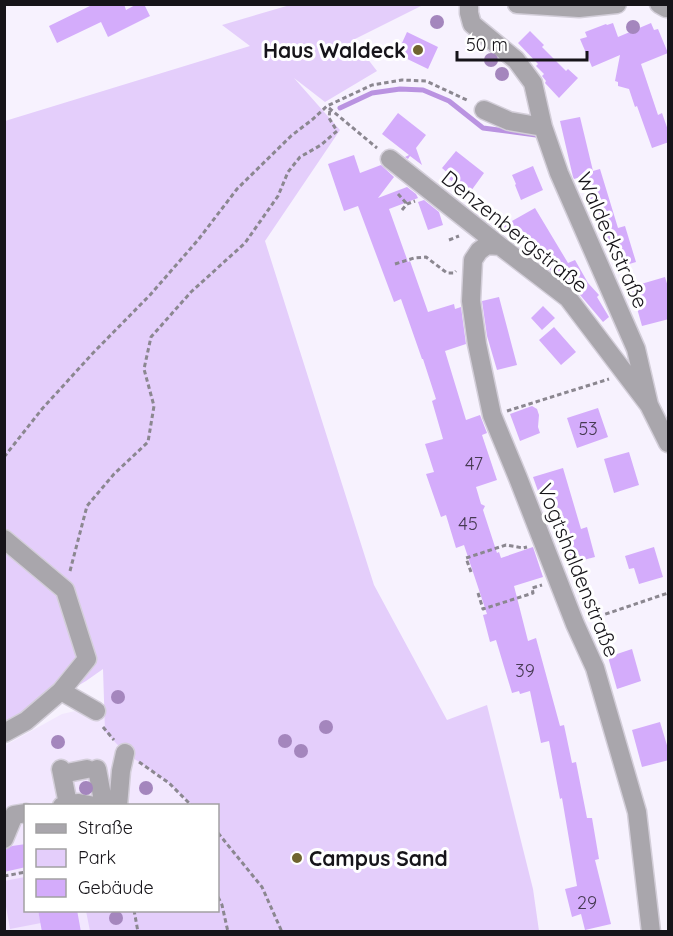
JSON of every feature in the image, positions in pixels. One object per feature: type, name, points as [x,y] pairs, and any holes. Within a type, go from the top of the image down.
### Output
[{"type":"street","name":"Waldeckstraße","points":[[469,4],[472,24],[516,60],[533,83],[543,128],[559,173],[636,349],[649,405]]},
{"type":"street","points":[[517,4],[579,8],[617,4]]},
{"type":"street","points":[[484,110],[509,121],[543,128]]},
{"type":"street","name":"Denzenbergstraße","points":[[390,159],[568,298],[649,405],[669,443]]},
{"type":"street","name":"Vogtshaldenstraße","points":[[500,246],[487,245],[478,251],[473,260],[471,301],[477,344],[492,415],[575,624],[595,668],[637,812],[651,932]]},
{"type":"street","points":[[4,539],[64,590],[87,659],[61,691],[26,721],[4,733]]},
{"type":"street","points":[[61,691],[96,711]]},
{"type":"street","points":[[118,804],[125,753]]},
{"type":"street","points":[[65,804],[62,772],[92,769],[103,804]]},
{"type":"street","points":[[4,839],[14,815],[24,813]]},
{"type":"path","points":[[4,457],[56,393],[150,295],[198,240],[237,189],[291,136],[328,108],[372,85],[402,80],[426,81],[484,110]]},
{"type":"path","points":[[328,108],[390,159]]},
{"type":"path","points":[[64,590],[87,506],[114,474],[148,442],[154,406],[144,369],[151,337],[191,292],[245,243],[278,196],[288,172],[300,157],[321,145],[337,131],[329,118],[328,108]]},
{"type":"path","points":[[398,194],[407,204],[402,210]]},
{"type":"path","points":[[395,264],[422,256],[447,273],[454,273],[459,266]]},
{"type":"path","points":[[508,410],[625,374]]},
{"type":"path","points":[[471,572],[466,558],[506,545],[523,548],[529,546]]},
{"type":"path","points":[[478,593],[483,609],[533,593],[532,588]]},
{"type":"path","points":[[575,624],[669,593]]},
{"type":"path","points":[[219,834],[262,887],[282,932]]},
{"type":"path","points":[[4,876],[24,872]]},
{"type":"path","points":[[219,899],[228,932]]},
{"type":"path","points":[[134,912],[138,932]]},
{"type":"shaded area","name":"Campus Sand","points":[[177,688],[402,931],[5,931],[4,746],[62,714]]},
{"type":"green space","points":[[290,5],[423,5],[353,40],[377,71],[325,102],[294,78],[340,130],[265,241],[374,585],[447,720],[487,705],[533,889],[539,931],[90,931],[86,912],[219,912],[219,804],[191,804],[169,783],[125,753],[105,731],[103,669],[5,729],[5,121],[250,46],[222,25]]},
{"type":"green space","points":[[24,877],[24,912],[38,912],[41,923],[10,929],[4,881]]},
{"type":"building","points":[[94,4],[124,4],[126,10],[137,4],[144,4],[150,16],[108,37],[101,22],[57,43],[49,26]]},
{"type":"building","points":[[613,23],[618,37],[651,23],[654,30],[658,29],[668,53],[641,64],[658,115],[662,113],[669,133],[669,142],[652,148],[629,89],[618,86],[618,82],[615,81],[620,55],[592,67],[580,39],[587,37],[585,32]]},
{"type":"building","points":[[530,31],[566,71],[568,69],[578,78],[559,98],[545,83],[542,76],[544,74],[536,66],[538,64],[518,43]]},
{"type":"building","name":"Haus Waldeck","points":[[407,32],[438,47],[428,69],[397,54]]},
{"type":"building","points":[[398,113],[426,135],[416,148],[422,165],[410,156],[408,159],[405,157],[409,155],[382,134]]},
{"type":"building","points":[[580,117],[593,171],[600,169],[618,228],[625,226],[636,262],[616,268],[598,211],[592,213],[581,177],[574,179],[573,177],[560,121]]},
{"type":"building","points":[[456,151],[484,173],[471,191],[463,184],[460,188],[448,178],[450,175],[442,168]]},
{"type":"building","points":[[354,155],[360,173],[381,165],[394,177],[378,198],[407,187],[418,198],[389,209],[428,312],[454,304],[455,309],[461,307],[466,344],[445,351],[466,420],[480,415],[487,433],[482,435],[497,480],[476,487],[481,504],[485,506],[483,510],[497,553],[499,552],[501,558],[533,547],[543,577],[514,586],[528,641],[536,638],[560,726],[564,725],[572,763],[576,762],[587,818],[592,818],[599,859],[595,860],[611,924],[585,930],[581,914],[572,917],[565,889],[577,886],[562,798],[560,799],[549,741],[541,743],[530,691],[520,694],[519,691],[512,693],[496,640],[490,642],[483,615],[487,614],[464,545],[456,548],[446,515],[441,517],[426,474],[434,472],[425,444],[443,439],[432,401],[436,399],[401,299],[394,302],[358,206],[344,211],[328,164]]},
{"type":"building","points":[[533,166],[543,190],[521,200],[512,175]]},
{"type":"building","points":[[424,200],[439,212],[443,225],[428,230],[418,202]]},
{"type":"building","points":[[535,208],[568,263],[575,260],[588,283],[599,295],[597,297],[609,317],[603,322],[575,289],[540,260],[523,231],[510,238],[503,226]]},
{"type":"building","points":[[665,277],[669,290],[669,319],[642,326],[631,287]]},
{"type":"building","points":[[499,297],[517,365],[497,370],[487,336],[482,301]]},
{"type":"building","points":[[543,306],[555,318],[542,330],[531,318]]},
{"type":"building","points":[[554,327],[576,352],[561,365],[539,340]]},
{"type":"building","points":[[532,406],[537,409],[539,415],[540,433],[520,441],[510,414]]},
{"type":"building","points":[[598,408],[608,437],[577,448],[567,418]]},
{"type":"building","points":[[629,452],[639,485],[614,493],[604,459]]},
{"type":"building","points":[[563,468],[581,529],[587,527],[595,557],[572,563],[566,543],[563,544],[558,524],[560,524],[549,488],[538,491],[533,477]]},
{"type":"building","points":[[654,547],[663,577],[639,584],[634,568],[629,569],[625,556]]},
{"type":"building","points":[[632,649],[641,681],[617,689],[608,657]]},
{"type":"building","points":[[660,722],[669,752],[669,760],[642,767],[632,730]]},
{"type":"building","points":[[24,844],[24,867],[4,872],[4,850]]},
{"type":"building","points":[[38,912],[77,912],[81,932],[42,932]]},
{"type":"waterway","points":[[340,108],[372,93],[400,89],[423,90],[449,101],[483,128],[536,135]]},
{"type":"place","name":"Haus Waldeck","points":[[418,50]]},
{"type":"place","name":"Campus Sand","points":[[297,858]]}]
